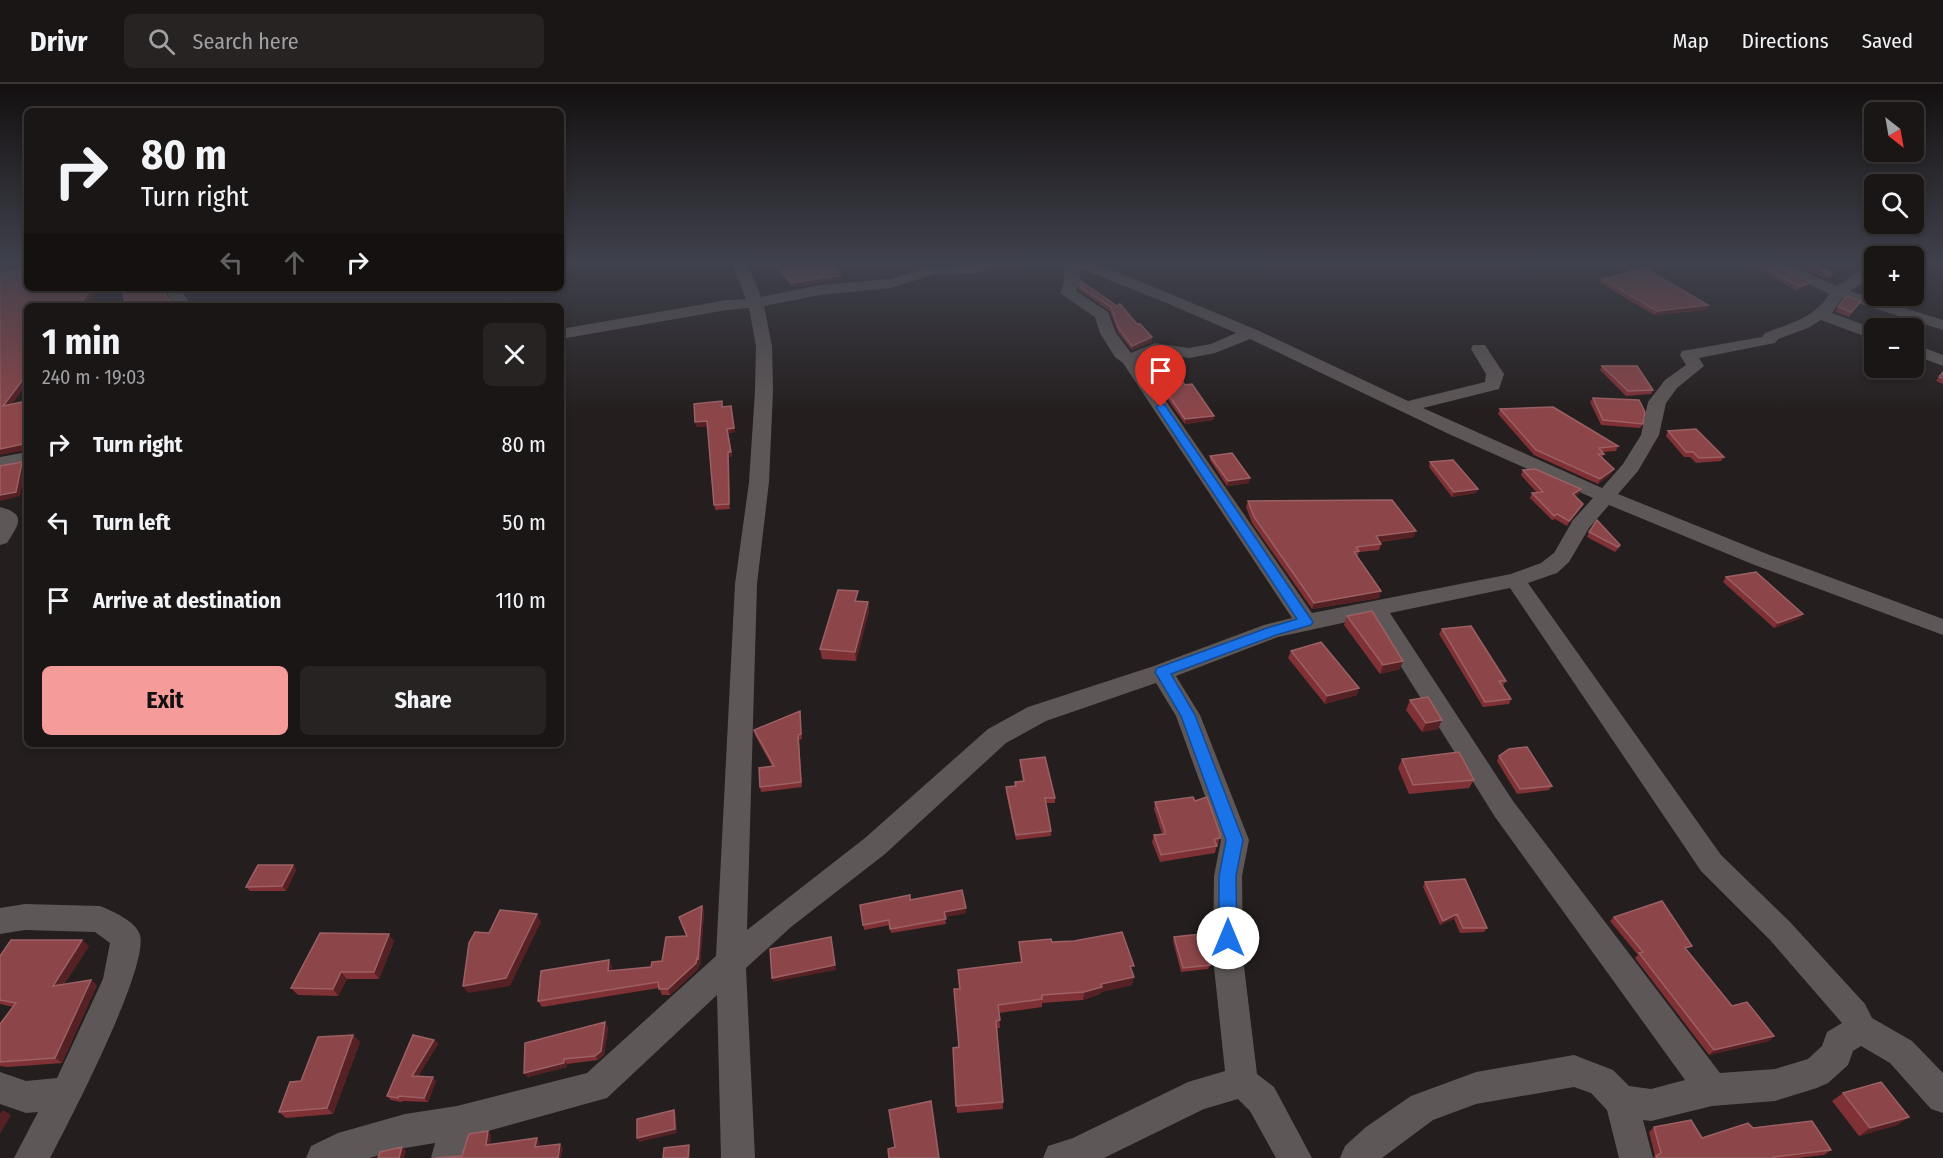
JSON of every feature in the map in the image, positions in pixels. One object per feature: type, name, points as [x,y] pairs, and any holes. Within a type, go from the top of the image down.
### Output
[{"type":"street","points":[[564,333],[681,313]]},
{"type":"street","points":[[738,1158],[731,962],[746,584],[759,482],[765,391],[764,346],[758,313]]},
{"type":"street","points":[[1099,313],[1121,353],[1129,360],[1306,622]]},
{"type":"street","points":[[1204,313],[1606,497],[1763,562],[1942,626]]},
{"type":"street","points":[[1905,313],[1943,325]]},
{"type":"street","points":[[323,1158],[338,1150],[405,1131],[457,1123],[596,1088],[781,918],[875,846],[997,736],[1037,714],[1162,672],[1272,631],[1306,622],[1515,580],[1549,568],[1562,557],[1580,525],[1631,467],[1650,435],[1657,402],[1671,384],[1695,366],[1688,355],[1769,340],[1771,336],[1802,325],[1819,314],[1864,332]]},
{"type":"street","points":[[1129,360],[1155,348],[1189,353],[1215,348],[1251,333]]},
{"type":"street","points":[[1406,407],[1493,385],[1495,374],[1479,349]]},
{"type":"street","points":[[1924,353],[1943,361]]},
{"type":"street","points":[[0,463],[24,453]]},
{"type":"street","points":[[0,513],[8,516],[8,526],[0,538]]},
{"type":"street","points":[[1515,580],[1711,863],[1780,932],[1854,1014],[1861,1029],[1901,1052],[1943,1097]]},
{"type":"street","points":[[1376,608],[1504,809],[1712,1090]]},
{"type":"street","points":[[1162,672],[1188,715],[1235,840],[1228,876],[1228,958],[1242,1082],[1262,1099],[1295,1158]]},
{"type":"street","points":[[0,921],[25,917],[100,919],[126,937],[118,980],[67,1093],[31,1158]]},
{"type":"street","points":[[1621,1101],[1651,1106],[1712,1090],[1774,1085],[1817,1072],[1837,1054],[1838,1043],[1861,1029]]},
{"type":"street","points":[[1357,1158],[1378,1139],[1423,1107],[1476,1088],[1574,1071],[1602,1081],[1621,1101],[1635,1158]]},
{"type":"street","points":[[1060,1158],[1076,1154],[1200,1094],[1242,1082]]},
{"type":"street","points":[[0,1088],[26,1097],[67,1093]]},
{"type":"street","points":[[448,1158],[457,1123]]},
{"type":"building","points":[[0,313],[24,313],[24,378],[3,406],[24,402],[24,445],[0,449]]},
{"type":"building","points":[[1113,313],[1128,313],[1152,337],[1132,346],[1118,327]]},
{"type":"building","points":[[1158,351],[1185,385],[1192,384],[1214,416],[1185,419],[1143,358]]},
{"type":"building","points":[[1602,366],[1637,366],[1653,390],[1628,391]]},
{"type":"building","points":[[1593,398],[1639,400],[1645,412],[1643,424],[1603,420]]},
{"type":"building","points":[[722,401],[722,407],[731,406],[734,428],[727,429],[731,452],[728,452],[729,504],[714,505],[707,421],[695,422],[694,404]]},
{"type":"building","points":[[1553,407],[1618,446],[1599,448],[1604,454],[1598,454],[1614,469],[1600,479],[1536,450],[1500,409]]},
{"type":"building","points":[[1696,429],[1724,457],[1699,458],[1693,452],[1686,452],[1668,431]]},
{"type":"building","points":[[1232,453],[1250,478],[1228,481],[1210,456]]},
{"type":"building","points":[[1453,460],[1478,489],[1454,492],[1430,462]]},
{"type":"building","points":[[22,462],[16,492],[0,495],[0,466]]},
{"type":"building","points":[[1535,469],[1581,489],[1573,494],[1583,504],[1569,521],[1557,514],[1554,516],[1532,493],[1543,492],[1523,470]]},
{"type":"building","points":[[1392,500],[1416,531],[1376,536],[1381,544],[1356,547],[1359,551],[1354,552],[1381,591],[1314,603],[1254,517],[1248,501]]},
{"type":"building","points":[[1597,520],[1620,545],[1618,547],[1589,532]]},
{"type":"building","points":[[1756,572],[1803,614],[1778,623],[1726,577]]},
{"type":"building","points":[[838,590],[858,591],[855,601],[868,602],[855,652],[820,649]]},
{"type":"building","points":[[1372,611],[1403,661],[1383,665],[1347,616]]},
{"type":"building","points":[[1471,626],[1506,681],[1499,681],[1511,699],[1485,702],[1442,629]]},
{"type":"building","points":[[1321,642],[1359,688],[1327,696],[1291,651]]},
{"type":"building","points":[[1428,697],[1442,720],[1426,723],[1410,700]]},
{"type":"building","points":[[800,711],[801,734],[798,735],[801,782],[760,787],[759,768],[774,766],[754,730]]},
{"type":"building","points":[[1527,747],[1552,786],[1520,789],[1499,756],[1509,749]]},
{"type":"building","points":[[1459,752],[1474,780],[1413,785],[1402,759]]},
{"type":"building","points":[[1045,757],[1055,798],[1045,798],[1051,831],[1016,835],[1006,787],[1016,786],[1015,782],[1024,781],[1020,760]]},
{"type":"building","points":[[1193,797],[1195,801],[1207,797],[1220,834],[1220,838],[1214,839],[1217,846],[1161,855],[1154,835],[1165,834],[1165,831],[1155,802]]},
{"type":"building","points":[[258,865],[293,865],[282,886],[246,887]]},
{"type":"building","points":[[1465,879],[1487,928],[1463,928],[1457,914],[1443,921],[1425,882]]},
{"type":"building","points":[[962,890],[966,908],[944,912],[946,919],[890,929],[889,920],[863,925],[860,905],[910,895],[910,900]]},
{"type":"building","points":[[1662,901],[1692,946],[1685,948],[1732,1006],[1747,1002],[1774,1036],[1714,1050],[1639,953],[1643,952],[1614,917]]},
{"type":"building","points":[[702,906],[698,960],[697,957],[696,963],[668,989],[659,989],[658,982],[538,1001],[541,971],[609,960],[608,971],[651,967],[652,962],[662,961],[666,937],[687,936],[679,917]]},
{"type":"building","points":[[500,910],[537,914],[506,978],[463,986],[469,943],[475,932],[489,933]]},
{"type":"building","points":[[1122,932],[1134,966],[1130,966],[1134,977],[1101,984],[1102,987],[1084,992],[1042,995],[1042,999],[998,1005],[1000,1020],[996,1021],[1003,1102],[956,1106],[953,1048],[959,1047],[954,989],[960,989],[958,970],[1022,962],[1019,942],[1051,939],[1052,942],[1074,941]]},
{"type":"building","points":[[320,933],[389,934],[374,972],[341,972],[333,989],[291,988]]},
{"type":"building","points":[[1201,934],[1210,965],[1183,968],[1174,937]]},
{"type":"building","points":[[831,937],[835,965],[772,978],[770,949]]},
{"type":"building","points":[[11,940],[82,940],[53,986],[91,980],[55,1058],[0,1062],[0,1024],[16,1003],[0,1000],[0,956]]},
{"type":"building","points":[[605,1022],[601,1051],[595,1056],[564,1059],[564,1063],[524,1073],[525,1043]]},
{"type":"building","points":[[353,1035],[327,1108],[279,1112],[290,1082],[301,1081],[318,1037]]},
{"type":"building","points":[[413,1035],[434,1040],[412,1076],[433,1077],[424,1098],[387,1096]]},
{"type":"building","points":[[1881,1082],[1909,1117],[1870,1128],[1843,1093]]},
{"type":"building","points":[[931,1101],[939,1158],[889,1158],[888,1149],[895,1147],[889,1110]]},
{"type":"building","points":[[674,1110],[675,1129],[637,1138],[637,1119]]},
{"type":"building","points":[[1691,1120],[1702,1138],[1748,1123],[1753,1128],[1812,1121],[1831,1150],[1775,1158],[1657,1158],[1656,1156],[1661,1153],[1654,1127]]},
{"type":"building","points":[[488,1131],[486,1145],[537,1138],[535,1147],[560,1144],[558,1158],[435,1158],[462,1156],[469,1134]]},
{"type":"building","points":[[689,1145],[688,1158],[663,1158],[664,1148]]},
{"type":"building","points":[[402,1147],[399,1158],[378,1158],[380,1152]]},
{"type":"route","points":[[1161,407],[1306,622],[1272,631],[1162,672],[1188,715],[1235,840],[1228,876],[1228,938]]}]
